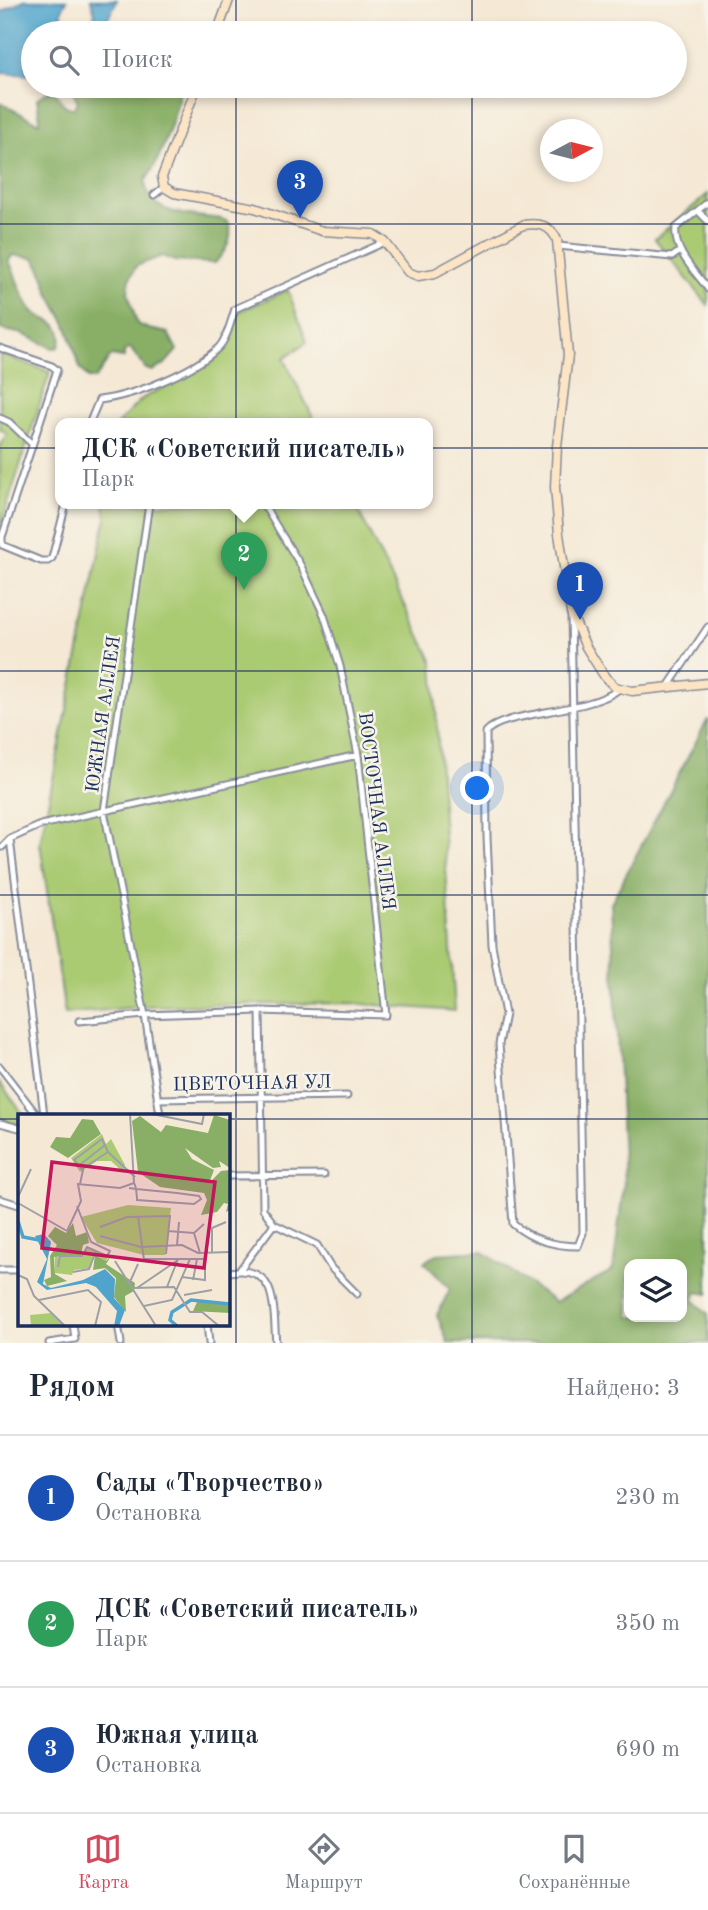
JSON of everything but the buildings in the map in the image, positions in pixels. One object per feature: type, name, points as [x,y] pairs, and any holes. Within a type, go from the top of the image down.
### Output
[{"type":"street","points":[[221,21],[229,0]]},
{"type":"street","points":[[192,98],[162,177],[164,187],[174,193],[255,208],[307,228],[366,233],[385,242],[408,272],[424,276],[435,273],[523,225],[538,223],[555,235],[568,355],[555,487],[571,613],[573,706],[583,1233],[578,1246],[555,1246],[524,1234],[513,1224],[509,1198],[499,1044],[505,1014],[492,945],[486,732],[497,724],[573,706],[605,699],[619,689]]},
{"type":"street","points":[[154,195],[164,187]]},
{"type":"street","points":[[708,202],[676,228],[675,239],[680,251],[708,289]]},
{"type":"street","points":[[698,211],[708,222]]},
{"type":"street","points":[[92,418],[99,400],[126,396],[157,384],[220,347],[235,309],[385,242]]},
{"type":"street","points":[[558,246],[672,257],[680,251]]},
{"type":"street","points":[[0,348],[57,370],[31,443],[2,537],[2,545],[41,561],[48,561],[52,558],[65,509]]},
{"type":"street","points":[[0,418],[9,422],[31,443]]},
{"type":"street","name":"ЮЖНАЯ АЛЛЕЯ","points":[[148,509],[104,810],[145,1013],[160,1114]]},
{"type":"street","name":"ВОСТОЧНАЯ АЛЛЕЯ","points":[[260,1012],[386,1015],[358,755],[340,666],[324,615],[301,566],[266,509]]},
{"type":"street","points":[[571,613],[586,647],[605,677],[619,689],[632,691],[708,683]]},
{"type":"street","points":[[667,688],[708,627]]},
{"type":"street","points":[[2,847],[10,839],[41,825],[358,755]]},
{"type":"street","points":[[10,839],[44,1114]]},
{"type":"street","points":[[79,1021],[145,1013],[260,1012],[263,1209],[274,1224],[317,1245],[331,1268],[357,1294]]},
{"type":"street","points":[[0,1067],[36,1114]]},
{"type":"street","name":"ЦВЕТОЧНАЯ УЛ","points":[[157,1099],[346,1096]]},
{"type":"street","points":[[0,1122],[18,1128]]},
{"type":"street","points":[[229,1176],[324,1175]]},
{"type":"street","points":[[0,1199],[18,1205]]},
{"type":"street","points":[[239,1270],[274,1224]]},
{"type":"street","points":[[0,1270],[18,1270]]},
{"type":"street","points":[[229,1272],[250,1270],[259,1274],[267,1283],[276,1343]]},
{"type":"street","points":[[49,1343],[75,1339],[73,1325]]},
{"type":"street","points":[[118,1325],[121,1343]]},
{"type":"street","points":[[207,1325],[209,1343]]},
{"type":"green space","points":[[38,98],[60,98],[70,108],[74,108],[78,102],[76,98],[178,98],[167,135],[145,181],[148,193],[154,202],[163,208],[186,215],[221,219],[227,221],[229,227],[228,244],[215,263],[175,261],[162,256],[136,266],[130,278],[128,292],[137,324],[168,333],[177,350],[164,365],[152,371],[146,369],[130,348],[124,352],[124,358],[111,356],[95,379],[88,378],[80,368],[66,324],[34,258],[12,255],[9,261],[30,308],[60,330],[59,347],[53,348],[23,334],[0,329],[0,103],[39,123]]},
{"type":"green space","points":[[708,194],[708,305],[655,239]]},
{"type":"green space","points":[[288,290],[307,342],[284,358],[313,418],[123,418],[143,398],[186,376],[219,354],[227,344],[238,312]]},
{"type":"green space","points":[[0,354],[50,372],[0,528],[0,447],[7,434],[0,429]]},
{"type":"green space","points":[[105,509],[357,509],[433,662],[455,1011],[349,1003],[149,1006],[65,1014],[40,843],[106,518]]},
{"type":"green space","points":[[708,719],[708,1294],[697,1292],[693,1300],[708,1314],[708,1343],[448,1343],[437,1315],[450,1289],[424,1262],[437,1254],[482,1251],[555,1302],[613,1270],[624,1183],[611,903]]},
{"type":"green space","points":[[0,1083],[23,1114],[18,1114],[18,1125],[0,1119]]},
{"type":"water","points":[[24,0],[67,0],[61,12],[65,21],[21,21],[21,74],[0,73],[0,13]]},
{"type":"water","points":[[91,0],[117,0],[107,21],[91,21],[95,14]]},
{"type":"place","name":"Южная улица","points":[[300,218]]},
{"type":"place","name":"ДСК «Советский писатель»","points":[[244,590]]},
{"type":"place","name":"Сады «Творчество»","points":[[580,620]]}]
